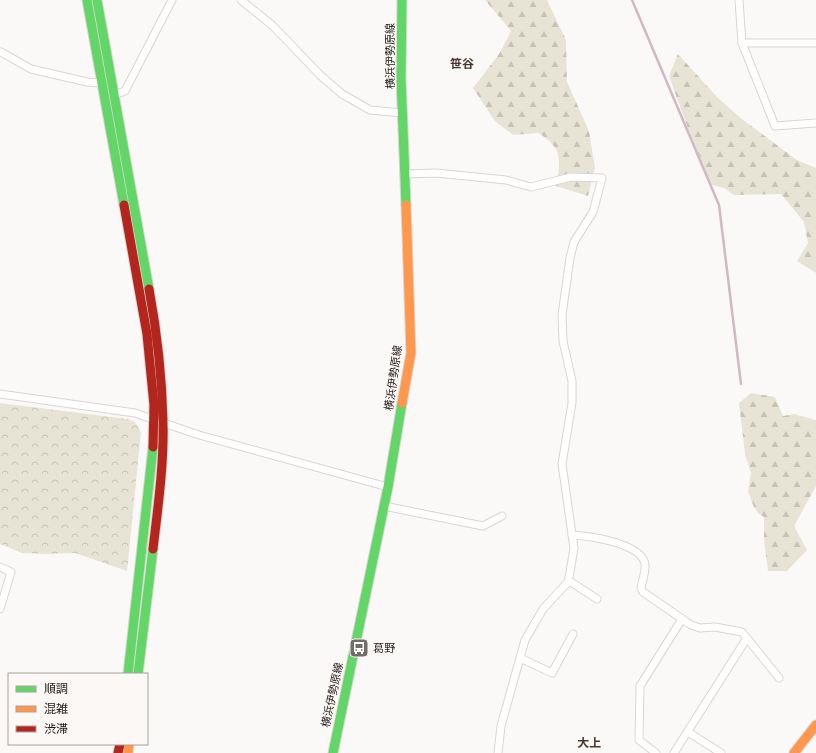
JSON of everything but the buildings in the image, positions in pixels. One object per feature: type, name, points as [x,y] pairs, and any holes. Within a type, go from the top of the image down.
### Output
[{"type":"main road","points":[[87,0],[147,334],[159,420],[128,673]]},
{"type":"main road","points":[[97,0],[155,322],[160,490],[138,673]]},
{"type":"main road","name":"横浜伊勢原線","points":[[333,753],[388,487],[411,353],[402,114],[402,0]]},
{"type":"main road","points":[[794,753],[816,725]]},
{"type":"street","points":[[114,95],[124,91],[172,0]]},
{"type":"street","points":[[242,0],[273,26],[320,75],[342,94],[370,110],[402,114]]},
{"type":"street","points":[[739,0],[742,43],[774,126],[816,123]]},
{"type":"street","points":[[742,43],[816,43]]},
{"type":"street","points":[[0,51],[31,69],[87,82],[101,83]]},
{"type":"street","points":[[404,174],[436,173],[506,180],[531,187],[570,177],[602,178],[593,212],[574,242],[570,258],[563,308],[564,342],[572,381],[572,403],[562,464],[574,548],[568,582],[541,611],[525,640],[501,726],[498,753]]},
{"type":"street","points":[[0,394],[135,413],[199,435],[388,487]]},
{"type":"street","points":[[384,506],[483,526],[502,516]]},
{"type":"street","points":[[572,535],[606,539],[640,554],[645,563],[641,588],[643,592],[682,619],[700,628],[715,627],[742,632],[779,678]]},
{"type":"street","points":[[0,567],[11,572],[0,609]]},
{"type":"street","points":[[568,582],[572,582],[597,598]]},
{"type":"street","points":[[656,753],[638,740],[640,686],[682,619]]},
{"type":"street","points":[[520,658],[552,672],[573,634]]},
{"type":"street","points":[[674,753],[747,638]]},
{"type":"street","points":[[688,732],[721,753]]},
{"type":"green space","points":[[485,0],[547,0],[566,40],[567,82],[589,131],[595,168],[588,196],[556,186],[559,162],[558,155],[552,144],[538,133],[513,135],[495,121],[473,88],[499,54],[511,31]]},
{"type":"green space","points":[[678,54],[718,98],[743,120],[797,160],[816,168],[816,273],[797,261],[808,243],[804,222],[781,194],[734,195],[724,188],[712,185],[690,134],[669,76]]},
{"type":"green space","points":[[751,393],[775,397],[783,416],[794,414],[816,420],[816,486],[794,526],[807,550],[787,571],[768,571],[764,540],[764,517],[758,513],[754,507],[748,492],[751,473],[745,454],[739,403]]},
{"type":"green space","points":[[0,403],[128,419],[135,422],[141,432],[127,571],[75,553],[22,553],[0,544]]},
{"type":"waterway","points":[[632,0],[719,205],[741,384]]},
{"type":"traffic: fast","points":[[87,0],[124,205]]},
{"type":"traffic: fast","points":[[97,0],[149,289]]},
{"type":"traffic: fast","points":[[402,0],[401,78],[406,205]]},
{"type":"traffic: fast","points":[[333,753],[388,487],[402,403]]},
{"type":"traffic: fast","points":[[128,673],[153,447]]},
{"type":"traffic: fast","points":[[138,673],[153,549]]},
{"type":"traffic: slow","points":[[402,403],[411,353],[406,205]]},
{"type":"traffic: slow","points":[[794,753],[816,725]]},
{"type":"traffic: slow","points":[[128,753],[129,745]]},
{"type":"traffic: jam","points":[[124,205],[147,334],[154,405],[153,447]]},
{"type":"traffic: jam","points":[[149,289],[159,355],[163,422],[162,470],[153,549]]},
{"type":"traffic: jam","points":[[118,753],[120,745]]},
{"type":"place","name":"葛野","points":[[359,648]]},
{"type":"district","name":"笹谷","points":[[462,63]]},
{"type":"district","name":"大上","points":[[589,742]]}]
